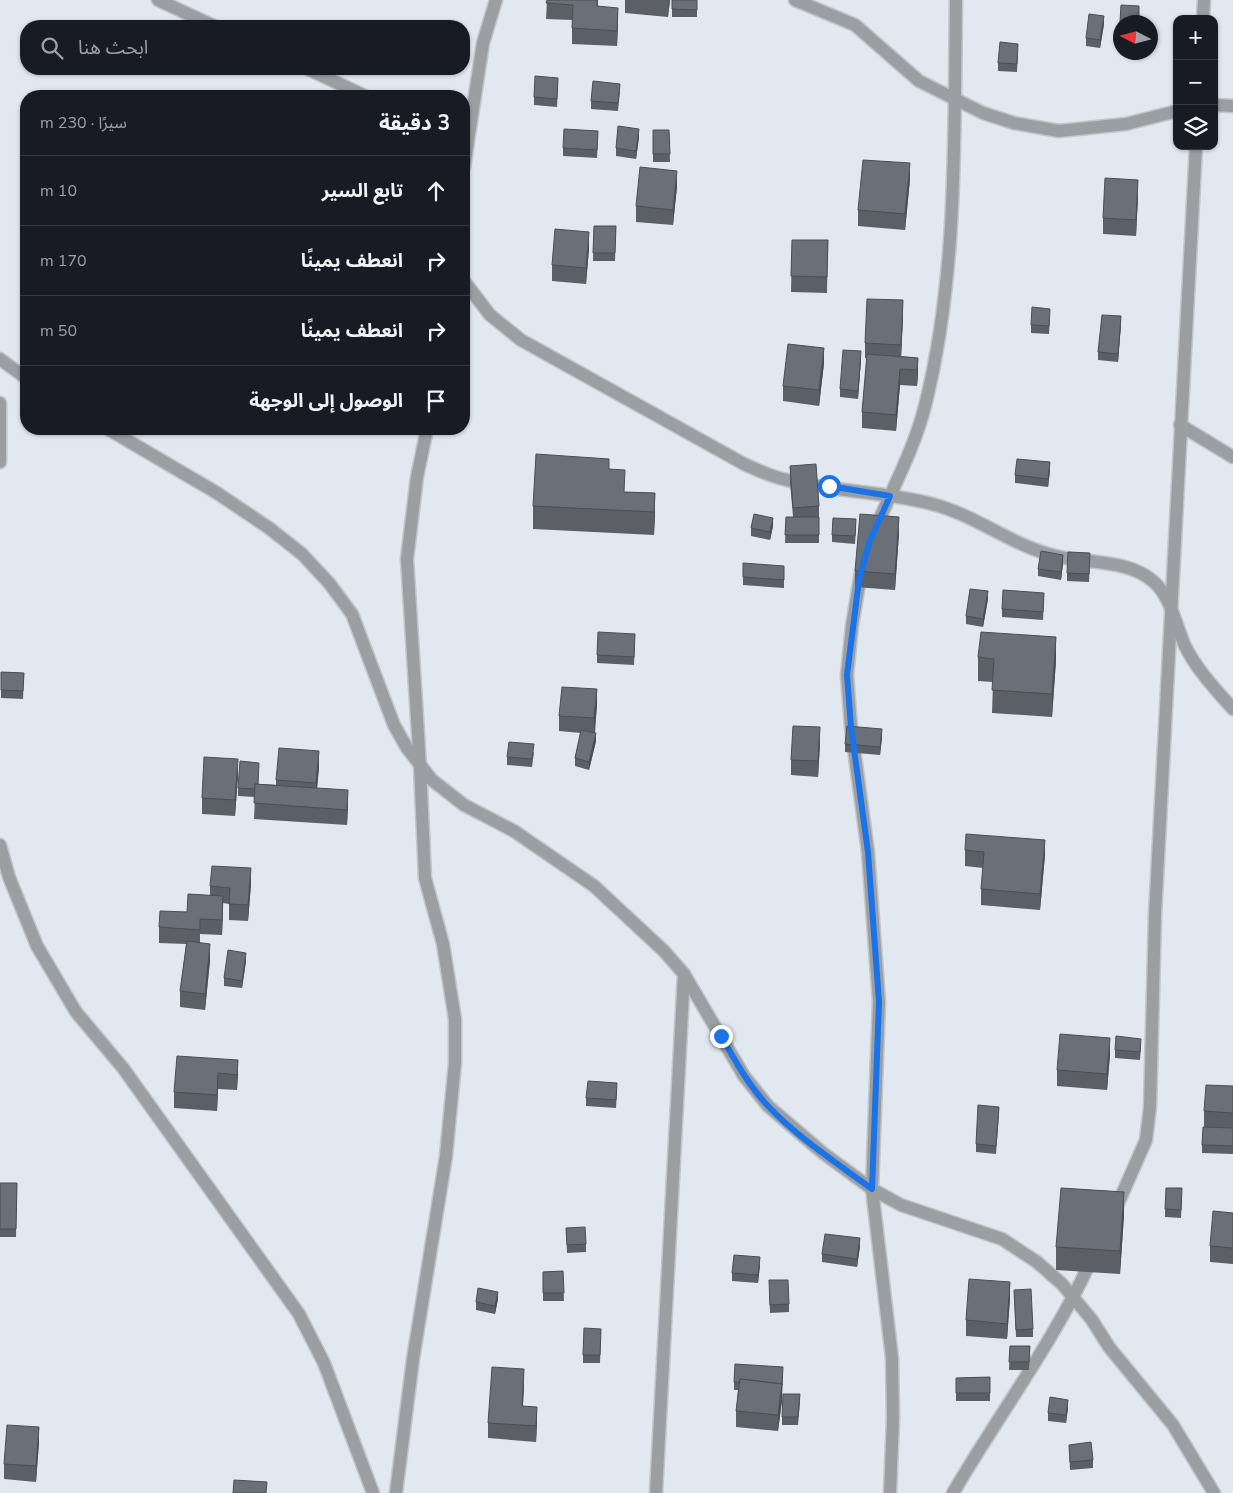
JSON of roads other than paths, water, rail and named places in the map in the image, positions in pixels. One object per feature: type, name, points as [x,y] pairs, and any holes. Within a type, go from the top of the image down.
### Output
[{"type":"street","points":[[158,0],[201,20]]},
{"type":"street","points":[[470,116],[483,43],[496,0]]},
{"type":"street","points":[[795,0],[855,25],[919,80],[954,100],[983,113],[1014,123],[1059,131],[1126,124],[1173,112]]},
{"type":"street","points":[[869,543],[916,436],[926,403],[938,344],[953,221],[956,0]]},
{"type":"street","points":[[1203,15],[1204,0]]},
{"type":"street","points":[[321,75],[352,90]]},
{"type":"street","points":[[1218,105],[1233,106]]},
{"type":"street","points":[[1112,1216],[1146,1140],[1150,1107],[1155,915],[1196,150]]},
{"type":"street","points":[[470,289],[490,315],[521,340],[744,464],[782,479],[930,503],[957,511],[1019,544],[1056,556],[1110,564],[1134,570],[1160,587],[1186,648],[1210,684],[1233,709]]},
{"type":"street","points":[[0,359],[20,374]]},
{"type":"street","points":[[0,403],[0,462]]},
{"type":"street","points":[[1180,425],[1233,457]]},
{"type":"street","points":[[118,435],[217,493],[269,528],[302,554],[329,583],[352,614],[394,725],[420,766],[432,780],[464,805],[514,831],[594,886],[664,951],[684,974],[744,1076],[768,1106],[823,1153],[872,1189],[901,1206],[1002,1239],[1037,1262],[1062,1284],[1092,1320],[1109,1347],[1173,1425],[1214,1493]]},
{"type":"street","points":[[396,1493],[412,1359],[446,1156],[455,1063],[455,1019],[443,944],[425,878],[407,559],[417,477],[425,435]]},
{"type":"street","points":[[864,562],[852,626],[847,675],[851,727],[868,852],[879,1002],[872,1189],[892,1358],[893,1418],[890,1493]]},
{"type":"street","points":[[0,845],[9,877],[37,946],[76,1012],[123,1068],[299,1314],[324,1363],[373,1493]]},
{"type":"street","points":[[656,1493],[684,974]]},
{"type":"street","points":[[953,1493],[1074,1298],[1100,1241]]}]
